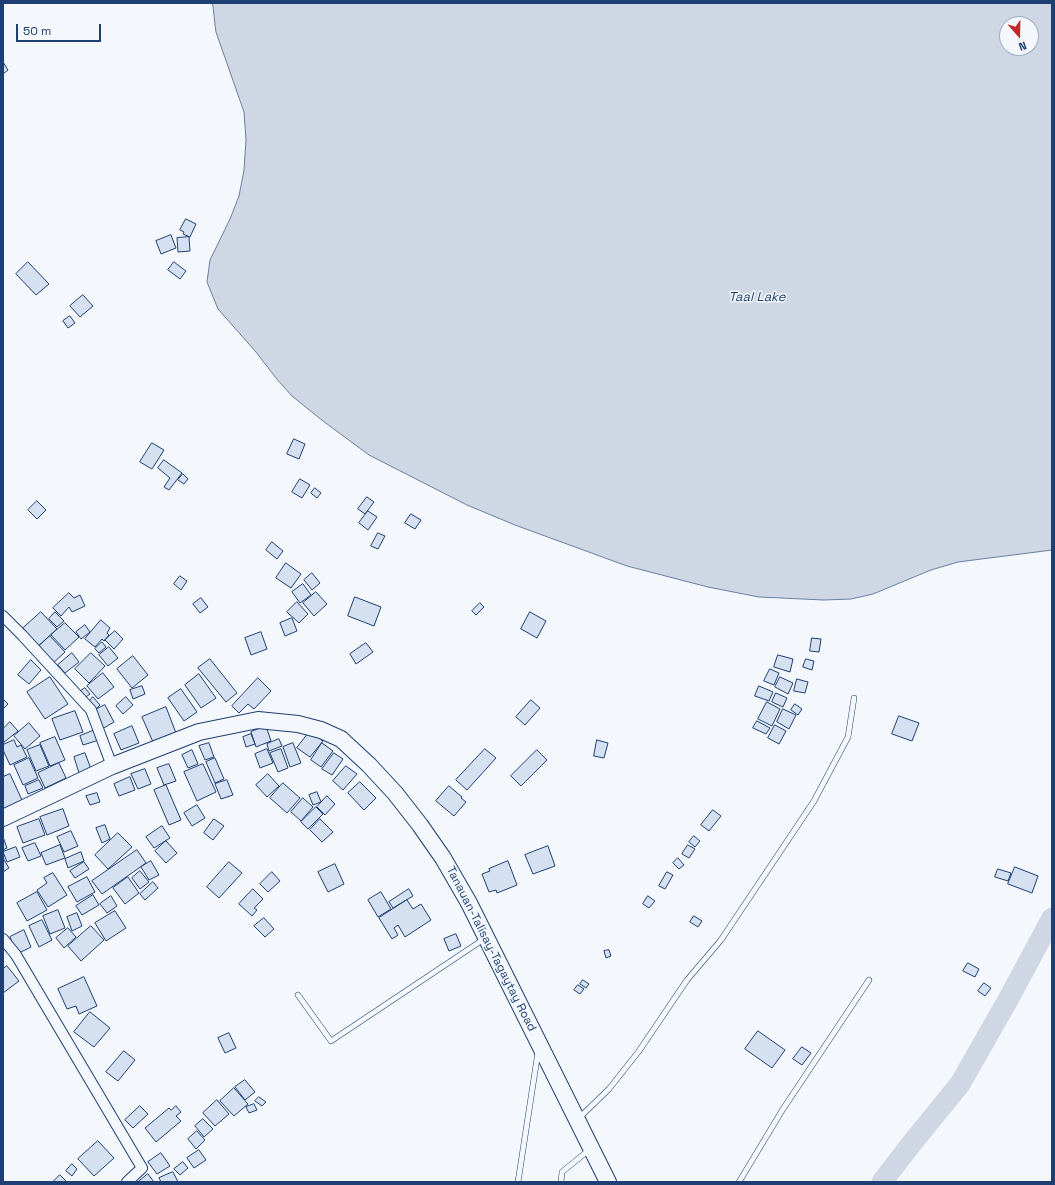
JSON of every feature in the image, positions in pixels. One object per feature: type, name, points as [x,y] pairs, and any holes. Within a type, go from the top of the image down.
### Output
[{"type":"main road","name":"Tanauan-Talisay-Tagaytay Road","points":[[3,818],[112,766],[199,732],[258,720],[298,724],[321,730],[341,739],[369,765],[395,793],[443,858],[487,938],[608,1182]]},
{"type":"street","points":[[3,616],[91,710],[112,766]]},
{"type":"street","points":[[3,940],[16,956],[142,1168],[127,1182]]},
{"type":"lane","points":[[577,1120],[609,1089],[639,1051],[687,980],[721,940],[814,801],[848,737],[854,698]]},
{"type":"lane","points":[[298,995],[331,1041],[487,938]]},
{"type":"lane","points":[[739,1182],[783,1109],[869,980]]},
{"type":"lane","points":[[518,1182],[539,1043]]},
{"type":"lane","points":[[561,1182],[562,1172],[592,1148]]},
{"type":"water","name":"Taal Lake","points":[[213,3],[1052,3],[1052,550],[958,562],[931,570],[873,594],[851,599],[824,600],[759,597],[708,587],[627,566],[515,525],[467,505],[369,455],[292,396],[218,309],[207,282],[210,260],[230,219],[239,196],[244,170],[246,140],[244,112],[216,32]]},
{"type":"building","points":[[3,62],[8,70],[3,74]]},
{"type":"building","points":[[186,219],[196,224],[190,237],[183,234],[184,232],[180,230]]},
{"type":"building","points":[[171,235],[176,248],[161,254],[156,241]]},
{"type":"building","points":[[189,237],[190,251],[178,252],[177,238]]},
{"type":"building","points":[[28,262],[49,284],[36,295],[16,274]]},
{"type":"building","points":[[174,262],[186,271],[180,279],[168,270]]},
{"type":"building","points":[[83,295],[93,306],[80,317],[70,306]]},
{"type":"building","points":[[70,316],[75,323],[68,328],[63,321]]},
{"type":"building","points":[[294,439],[305,444],[299,459],[287,454]]},
{"type":"building","points":[[152,443],[164,450],[152,469],[140,462]]},
{"type":"building","points":[[164,460],[182,473],[169,490],[164,487],[170,478],[158,468]]},
{"type":"building","points":[[183,474],[188,479],[184,484],[178,480]]},
{"type":"building","points":[[300,479],[310,485],[302,498],[292,492]]},
{"type":"building","points":[[315,488],[321,493],[317,498],[311,493]]},
{"type":"building","points":[[367,497],[374,502],[365,514],[358,509]]},
{"type":"building","points":[[37,501],[46,510],[37,519],[28,510]]},
{"type":"building","points":[[368,511],[377,517],[368,530],[359,523]]},
{"type":"building","points":[[411,514],[421,520],[415,529],[405,523]]},
{"type":"building","points":[[378,533],[385,536],[378,549],[371,546]]},
{"type":"building","points":[[272,542],[283,551],[277,559],[266,550]]},
{"type":"building","points":[[286,563],[301,574],[291,588],[276,578]]},
{"type":"building","points":[[312,573],[320,583],[312,590],[304,580]]},
{"type":"building","points":[[180,576],[187,581],[181,590],[174,584]]},
{"type":"building","points":[[303,584],[311,595],[300,603],[292,592]]},
{"type":"building","points":[[316,592],[327,604],[314,616],[303,603]]},
{"type":"building","points":[[69,593],[74,598],[80,595],[85,606],[72,612],[69,607],[61,616],[53,608]]},
{"type":"building","points":[[355,597],[381,607],[374,626],[348,616]]},
{"type":"building","points":[[201,598],[208,607],[200,613],[193,604]]},
{"type":"building","points":[[297,602],[308,614],[299,623],[287,612]]},
{"type":"building","points":[[480,603],[484,607],[476,615],[472,611]]},
{"type":"building","points":[[41,612],[57,629],[36,648],[20,631]]},
{"type":"building","points":[[55,612],[64,621],[57,627],[49,619]]},
{"type":"building","points":[[530,612],[546,621],[537,638],[521,629]]},
{"type":"building","points":[[292,618],[297,631],[285,636],[280,623]]},
{"type":"building","points":[[101,620],[110,628],[107,633],[109,635],[104,641],[102,639],[95,647],[85,639]]},
{"type":"building","points":[[65,623],[79,637],[65,650],[51,635]]},
{"type":"building","points":[[85,625],[90,632],[81,639],[76,632]]},
{"type":"building","points":[[115,631],[123,639],[114,649],[105,640]]},
{"type":"building","points":[[261,632],[267,649],[251,655],[245,638]]},
{"type":"building","points":[[50,636],[65,652],[51,665],[36,649]]},
{"type":"building","points":[[812,638],[821,639],[819,652],[810,651]]},
{"type":"building","points":[[102,642],[106,647],[99,653],[95,649]]},
{"type":"building","points":[[366,643],[373,652],[356,664],[350,654]]},
{"type":"building","points":[[109,647],[118,658],[108,666],[99,655]]},
{"type":"building","points":[[72,653],[79,662],[65,673],[58,665]]},
{"type":"building","points":[[91,653],[105,666],[89,683],[75,669]]},
{"type":"building","points":[[778,655],[793,659],[790,672],[774,667]]},
{"type":"building","points":[[133,656],[148,675],[132,688],[117,669]]},
{"type":"building","points":[[210,659],[237,693],[226,702],[198,668]]},
{"type":"building","points":[[806,659],[814,661],[812,670],[803,667]]},
{"type":"building","points":[[31,660],[41,670],[29,684],[18,675]]},
{"type":"building","points":[[770,669],[779,673],[774,685],[764,681]]},
{"type":"building","points":[[103,673],[114,687],[98,699],[87,686]]},
{"type":"building","points":[[199,674],[216,698],[201,708],[185,685]]},
{"type":"building","points":[[50,677],[68,704],[45,719],[27,692]]},
{"type":"building","points":[[780,677],[793,683],[788,694],[775,687]]},
{"type":"building","points":[[258,678],[271,691],[254,709],[248,704],[239,713],[232,706]]},
{"type":"building","points":[[797,679],[808,682],[805,693],[794,691]]},
{"type":"building","points":[[142,686],[145,694],[133,699],[130,690]]},
{"type":"building","points":[[759,686],[773,692],[769,701],[755,696]]},
{"type":"building","points":[[85,688],[90,694],[83,699],[78,693]]},
{"type":"building","points":[[181,689],[197,712],[184,721],[168,698]]},
{"type":"building","points":[[776,693],[787,698],[783,707],[772,702]]},
{"type":"building","points":[[93,697],[100,705],[94,711],[87,704]]},
{"type":"building","points":[[126,697],[133,705],[123,714],[116,706]]},
{"type":"building","points":[[3,699],[8,704],[3,709]]},
{"type":"building","points":[[531,700],[540,708],[525,725],[516,717]]},
{"type":"building","points":[[767,702],[780,709],[772,726],[758,719]]},
{"type":"building","points":[[795,704],[802,709],[798,715],[791,710]]},
{"type":"building","points":[[105,705],[114,722],[102,729],[93,711]]},
{"type":"building","points":[[166,707],[176,733],[153,742],[142,717]]},
{"type":"building","points":[[783,709],[796,715],[789,729],[777,722]]},
{"type":"building","points":[[75,711],[83,732],[60,740],[52,719]]},
{"type":"building","points":[[899,716],[919,723],[912,741],[892,734]]},
{"type":"building","points":[[757,721],[770,728],[766,734],[753,728]]},
{"type":"building","points":[[10,722],[18,731],[3,743],[3,729]]},
{"type":"building","points":[[29,723],[40,736],[25,749],[14,736]]},
{"type":"building","points":[[775,725],[786,731],[779,744],[768,738]]},
{"type":"building","points":[[132,726],[139,743],[121,750],[114,734]]},
{"type":"building","points":[[266,726],[271,741],[256,747],[251,732]]},
{"type":"building","points":[[95,730],[99,740],[83,745],[80,736]]},
{"type":"building","points":[[310,731],[323,741],[310,757],[297,748]]},
{"type":"building","points":[[251,734],[255,744],[246,747],[243,737]]},
{"type":"building","points":[[55,737],[65,760],[50,766],[40,743]]},
{"type":"building","points":[[279,739],[282,746],[269,751],[267,744]]},
{"type":"building","points":[[14,740],[17,747],[21,745],[27,757],[10,765],[3,750],[3,745]]},
{"type":"building","points":[[597,740],[608,743],[604,758],[594,756]]},
{"type":"building","points":[[209,743],[214,757],[205,760],[199,746]]},
{"type":"building","points":[[293,743],[301,763],[290,767],[283,747]]},
{"type":"building","points":[[322,743],[333,751],[321,767],[311,760]]},
{"type":"building","points":[[40,745],[49,766],[36,771],[27,750]]},
{"type":"building","points":[[267,749],[273,763],[260,768],[255,754]]},
{"type":"building","points":[[281,749],[288,768],[278,772],[270,753]]},
{"type":"building","points":[[485,749],[496,758],[467,790],[456,780]]},
{"type":"building","points":[[192,750],[198,764],[188,768],[182,755]]},
{"type":"building","points":[[537,750],[547,760],[521,786],[511,776]]},
{"type":"building","points":[[85,753],[91,769],[79,773],[74,757]]},
{"type":"building","points":[[334,753],[343,759],[332,775],[322,769]]},
{"type":"building","points":[[29,758],[38,778],[23,785],[14,765]]},
{"type":"building","points":[[215,758],[224,779],[215,783],[206,762]]},
{"type":"building","points":[[59,763],[66,778],[45,788],[38,773]]},
{"type":"building","points":[[169,764],[176,781],[164,785],[157,768]]},
{"type":"building","points":[[203,764],[216,792],[197,801],[184,772]]},
{"type":"building","points":[[346,766],[357,774],[343,790],[333,781]]},
{"type":"building","points":[[145,769],[151,784],[138,789],[131,774]]},
{"type":"building","points":[[10,774],[22,800],[3,809],[3,777]]},
{"type":"building","points":[[268,774],[279,786],[267,797],[256,785]]},
{"type":"building","points":[[130,777],[135,790],[119,796],[114,784]]},
{"type":"building","points":[[39,780],[43,788],[28,794],[25,786]]},
{"type":"building","points":[[227,780],[233,795],[221,799],[215,784]]},
{"type":"building","points":[[360,782],[376,798],[364,810],[348,793]]},
{"type":"building","points":[[283,783],[300,798],[287,813],[270,798]]},
{"type":"building","points":[[166,785],[181,820],[169,825],[154,790]]},
{"type":"building","points":[[449,786],[466,802],[454,816],[436,801]]},
{"type":"building","points":[[317,792],[321,802],[313,805],[309,795]]},
{"type":"building","points":[[97,793],[100,802],[90,805],[86,796]]},
{"type":"building","points":[[327,796],[335,804],[325,815],[317,807]]},
{"type":"building","points":[[303,798],[313,807],[301,821],[291,812]]},
{"type":"building","points":[[197,805],[205,818],[192,826],[184,813]]},
{"type":"building","points":[[316,807],[323,814],[308,829],[301,822]]},
{"type":"building","points":[[63,809],[69,826],[47,835],[40,817]]},
{"type":"building","points":[[713,810],[721,816],[709,831],[701,825]]},
{"type":"building","points":[[39,819],[45,835],[23,843],[17,827]]},
{"type":"building","points":[[214,819],[224,826],[213,840],[204,833]]},
{"type":"building","points":[[320,819],[333,832],[322,842],[310,830]]},
{"type":"building","points":[[105,825],[110,839],[102,843],[96,828]]},
{"type":"building","points":[[162,826],[170,838],[154,848],[146,837]]},
{"type":"building","points":[[71,831],[78,846],[64,852],[57,837]]},
{"type":"building","points":[[118,833],[132,847],[108,869],[95,855]]},
{"type":"building","points":[[694,836],[700,841],[695,847],[689,842]]},
{"type":"building","points":[[3,837],[7,848],[3,850]]},
{"type":"building","points":[[166,841],[177,853],[166,863],[155,851]]},
{"type":"building","points":[[35,843],[41,856],[28,861],[22,848]]},
{"type":"building","points":[[60,845],[65,858],[46,865],[41,853]]},
{"type":"building","points":[[688,845],[695,849],[689,858],[682,854]]},
{"type":"building","points":[[548,846],[555,866],[533,874],[525,855]]},
{"type":"building","points":[[16,847],[20,857],[7,862],[3,852]]},
{"type":"building","points":[[137,850],[146,863],[102,894],[92,881]]},
{"type":"building","points":[[81,852],[84,861],[68,868],[65,859]]},
{"type":"building","points":[[3,858],[9,868],[3,872]]},
{"type":"building","points":[[678,858],[684,865],[679,869],[673,863]]},
{"type":"building","points":[[151,861],[159,875],[149,880],[141,867]]},
{"type":"building","points":[[508,861],[517,885],[497,893],[496,890],[489,892],[482,874],[490,871],[489,869]]},
{"type":"building","points":[[84,862],[89,869],[75,878],[70,871]]},
{"type":"building","points":[[229,862],[242,873],[219,898],[207,887]]},
{"type":"building","points":[[335,864],[344,884],[328,892],[318,872]]},
{"type":"building","points":[[1015,867],[1038,876],[1032,893],[1008,884]]},
{"type":"building","points":[[998,869],[1011,873],[1008,881],[995,877]]},
{"type":"building","points":[[140,871],[149,882],[140,889],[132,878]]},
{"type":"building","points":[[272,872],[280,881],[268,892],[260,884]]},
{"type":"building","points":[[667,872],[673,875],[665,889],[659,886]]},
{"type":"building","points":[[53,873],[67,895],[48,907],[37,890],[47,883],[44,878]]},
{"type":"building","points":[[87,877],[95,892],[77,902],[68,887]]},
{"type":"building","points":[[128,877],[139,893],[125,904],[113,888]]},
{"type":"building","points":[[153,882],[158,888],[145,900],[140,894]]},
{"type":"building","points":[[253,889],[263,899],[254,908],[257,910],[252,916],[239,904]]},
{"type":"building","points":[[409,889],[413,896],[393,908],[389,902]]},
{"type":"building","points":[[37,892],[47,910],[27,921],[17,903]]},
{"type":"building","points":[[381,892],[391,909],[378,917],[368,900]]},
{"type":"building","points":[[93,895],[99,905],[82,915],[76,906]]},
{"type":"building","points":[[111,896],[117,906],[107,913],[100,904]]},
{"type":"building","points":[[648,896],[655,901],[649,908],[643,904]]},
{"type":"building","points":[[407,900],[413,909],[421,904],[431,920],[405,937],[398,925],[394,928],[398,935],[392,939],[379,918]]},
{"type":"building","points":[[58,910],[65,928],[50,934],[43,916]]},
{"type":"building","points":[[115,911],[126,928],[106,941],[95,923]]},
{"type":"building","points":[[77,913],[82,926],[72,931],[67,917]]},
{"type":"building","points":[[694,916],[702,921],[698,927],[690,922]]},
{"type":"building","points":[[264,918],[274,929],[265,937],[254,926]]},
{"type":"building","points":[[42,920],[52,940],[39,947],[29,926]]},
{"type":"building","points":[[91,926],[104,940],[81,961],[68,946]]},
{"type":"building","points":[[68,928],[76,937],[64,948],[56,938]]},
{"type":"building","points":[[24,930],[31,947],[17,954],[10,937]]},
{"type":"building","points":[[456,934],[461,946],[449,951],[444,939]]},
{"type":"building","points":[[609,950],[611,956],[606,958],[604,951]]},
{"type":"building","points":[[968,963],[979,969],[975,977],[963,971]]},
{"type":"building","points":[[7,966],[19,981],[3,993],[3,969]]},
{"type":"building","points":[[84,977],[97,1006],[79,1014],[76,1006],[67,1009],[58,989]]},
{"type":"building","points":[[583,980],[589,984],[586,988],[580,984]]},
{"type":"building","points":[[984,983],[991,988],[985,996],[978,991]]},
{"type":"building","points":[[578,985],[584,989],[580,994],[574,990]]},
{"type":"building","points":[[90,1012],[110,1028],[94,1047],[74,1032]]},
{"type":"building","points":[[758,1031],[785,1050],[772,1068],[745,1049]]},
{"type":"building","points":[[229,1033],[236,1048],[225,1053],[218,1038]]},
{"type":"building","points":[[802,1047],[811,1053],[802,1065],[793,1059]]},
{"type":"building","points":[[124,1051],[135,1060],[118,1081],[106,1072]]},
{"type":"building","points":[[245,1080],[255,1092],[245,1100],[235,1087]]},
{"type":"building","points":[[234,1088],[248,1104],[234,1116],[220,1101]]},
{"type":"building","points":[[259,1097],[266,1102],[262,1106],[255,1101]]},
{"type":"building","points":[[217,1100],[229,1114],[215,1126],[203,1113]]},
{"type":"building","points":[[254,1104],[257,1110],[249,1113],[246,1107]]},
{"type":"building","points":[[140,1106],[148,1114],[133,1128],[125,1120]]},
{"type":"building","points":[[176,1106],[181,1112],[176,1116],[181,1121],[156,1142],[145,1128],[169,1108],[171,1110]]},
{"type":"building","points":[[203,1119],[213,1129],[204,1137],[195,1126]]},
{"type":"building","points":[[197,1131],[205,1140],[196,1149],[188,1139]]},
{"type":"building","points":[[98,1141],[114,1158],[94,1176],[78,1159]]},
{"type":"building","points":[[199,1150],[206,1160],[194,1168],[187,1158]]},
{"type":"building","points":[[161,1153],[170,1166],[157,1174],[148,1162]]},
{"type":"building","points":[[183,1162],[188,1168],[180,1175],[174,1169]]},
{"type":"building","points":[[72,1164],[77,1169],[72,1176],[66,1171]]},
{"type":"building","points":[[173,1172],[178,1182],[161,1182],[159,1178]]},
{"type":"building","points":[[148,1174],[154,1182],[138,1182]]},
{"type":"building","points":[[60,1175],[67,1182],[53,1182]]},
{"type":"waterway","points":[[882,1182],[960,1084],[1052,918]]}]
